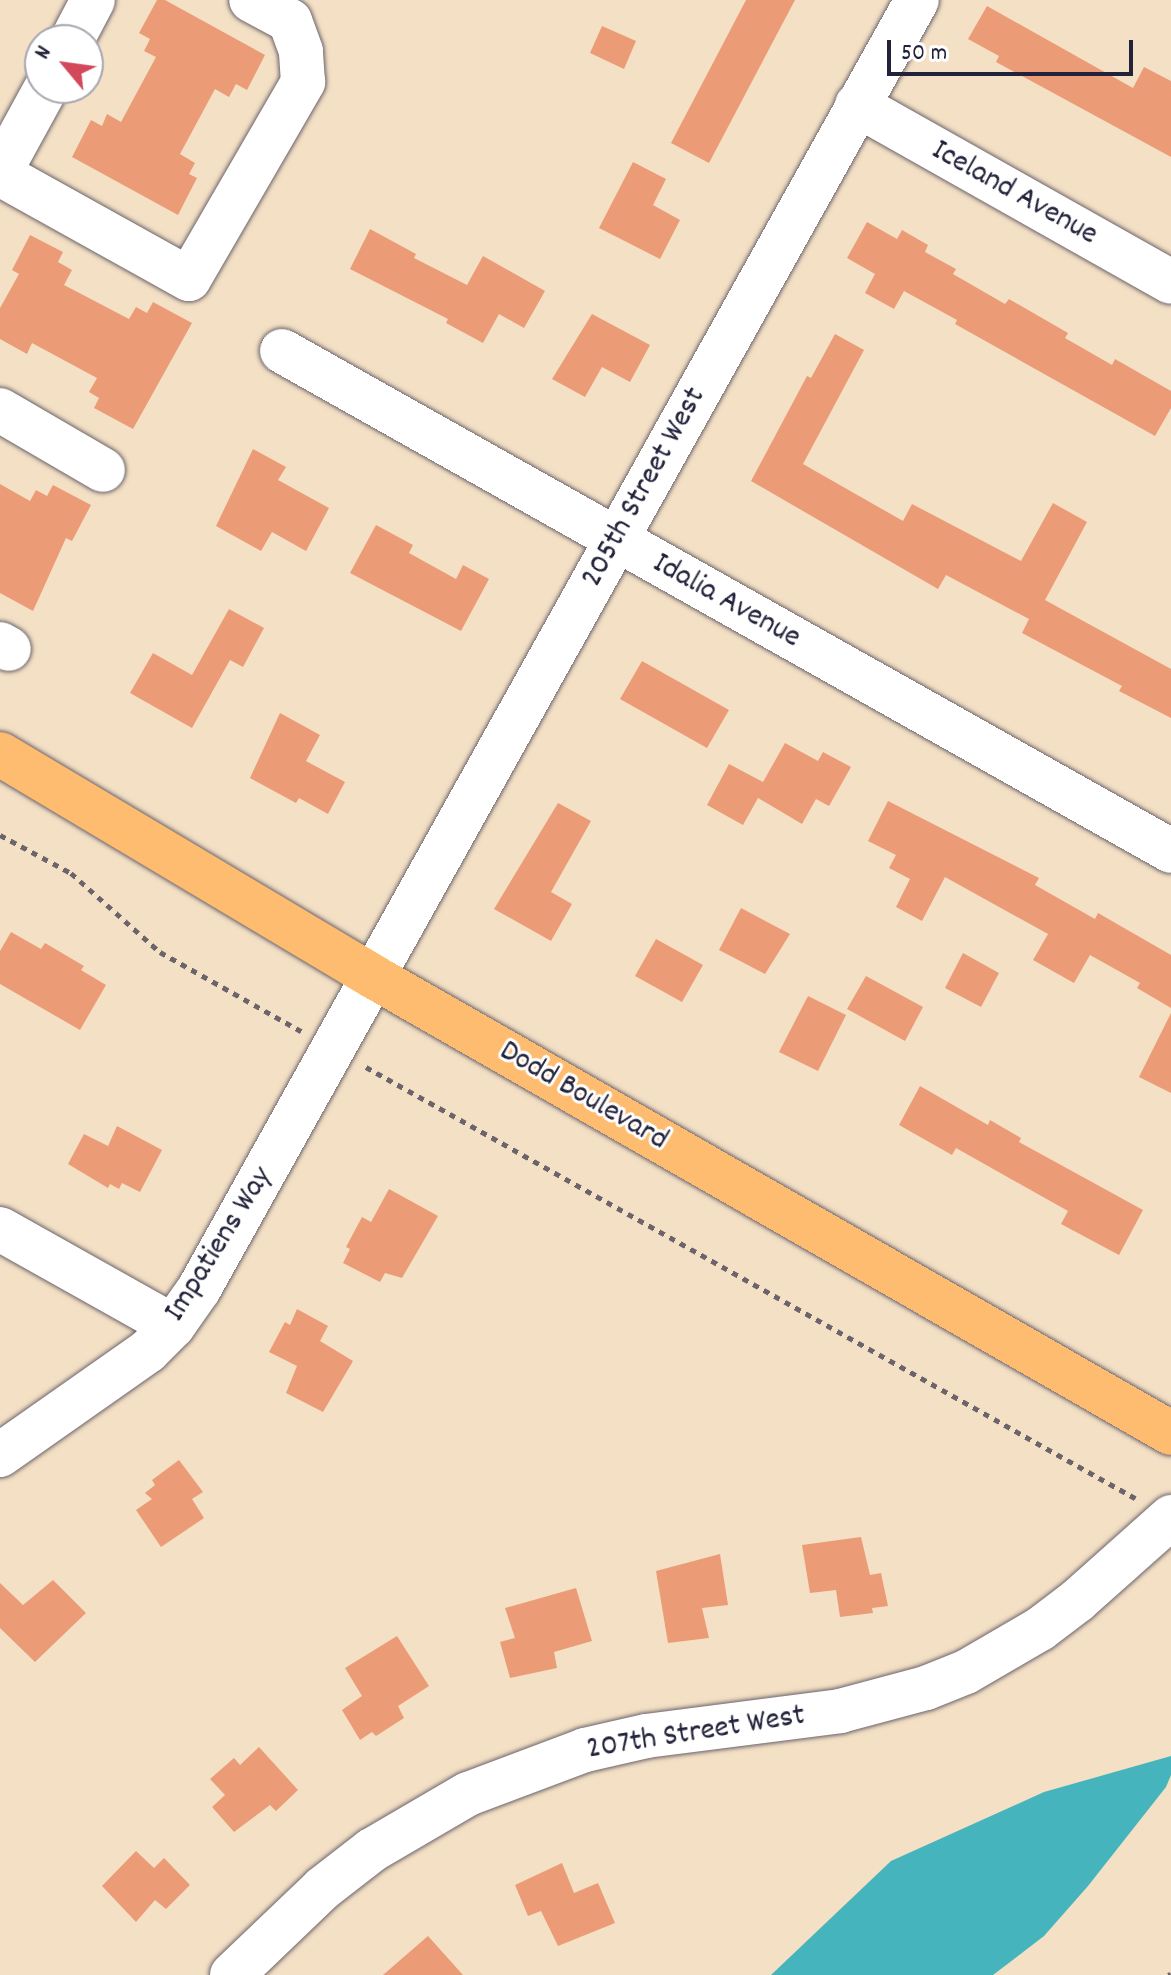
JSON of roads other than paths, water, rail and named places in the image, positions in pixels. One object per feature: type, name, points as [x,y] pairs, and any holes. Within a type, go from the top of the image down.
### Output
[{"type":"main road","name":"Dodd Boulevard","points":[[0,754],[374,977],[1171,1433]]},
{"type":"street","points":[[80,24],[93,0]]},
{"type":"street","points":[[37,104],[0,173],[189,279],[303,82],[301,51],[290,21],[251,0]]},
{"type":"street","name":"205th Street West","points":[[374,977],[917,0]]},
{"type":"street","name":"Iceland Avenue","points":[[857,105],[1171,282]]},
{"type":"street","name":"Idalia Avenue","points":[[282,351],[1171,851]]},
{"type":"street","points":[[0,410],[103,470]]},
{"type":"street","name":"Impatiens Way","points":[[0,1455],[148,1351],[173,1326],[199,1289],[374,977]]},
{"type":"street","points":[[0,1229],[173,1326]]},
{"type":"street","name":"207th Street West","points":[[232,1975],[323,1888],[372,1850],[468,1794],[526,1770],[600,1746],[646,1736],[840,1711],[926,1688],[966,1672],[1040,1629],[1078,1600],[1170,1517]]},
{"type":"water","points":[[1171,1756],[1171,1775],[1166,1787],[1088,1886],[1044,1936],[993,1975],[771,1975],[891,1861],[1044,1792]]}]
